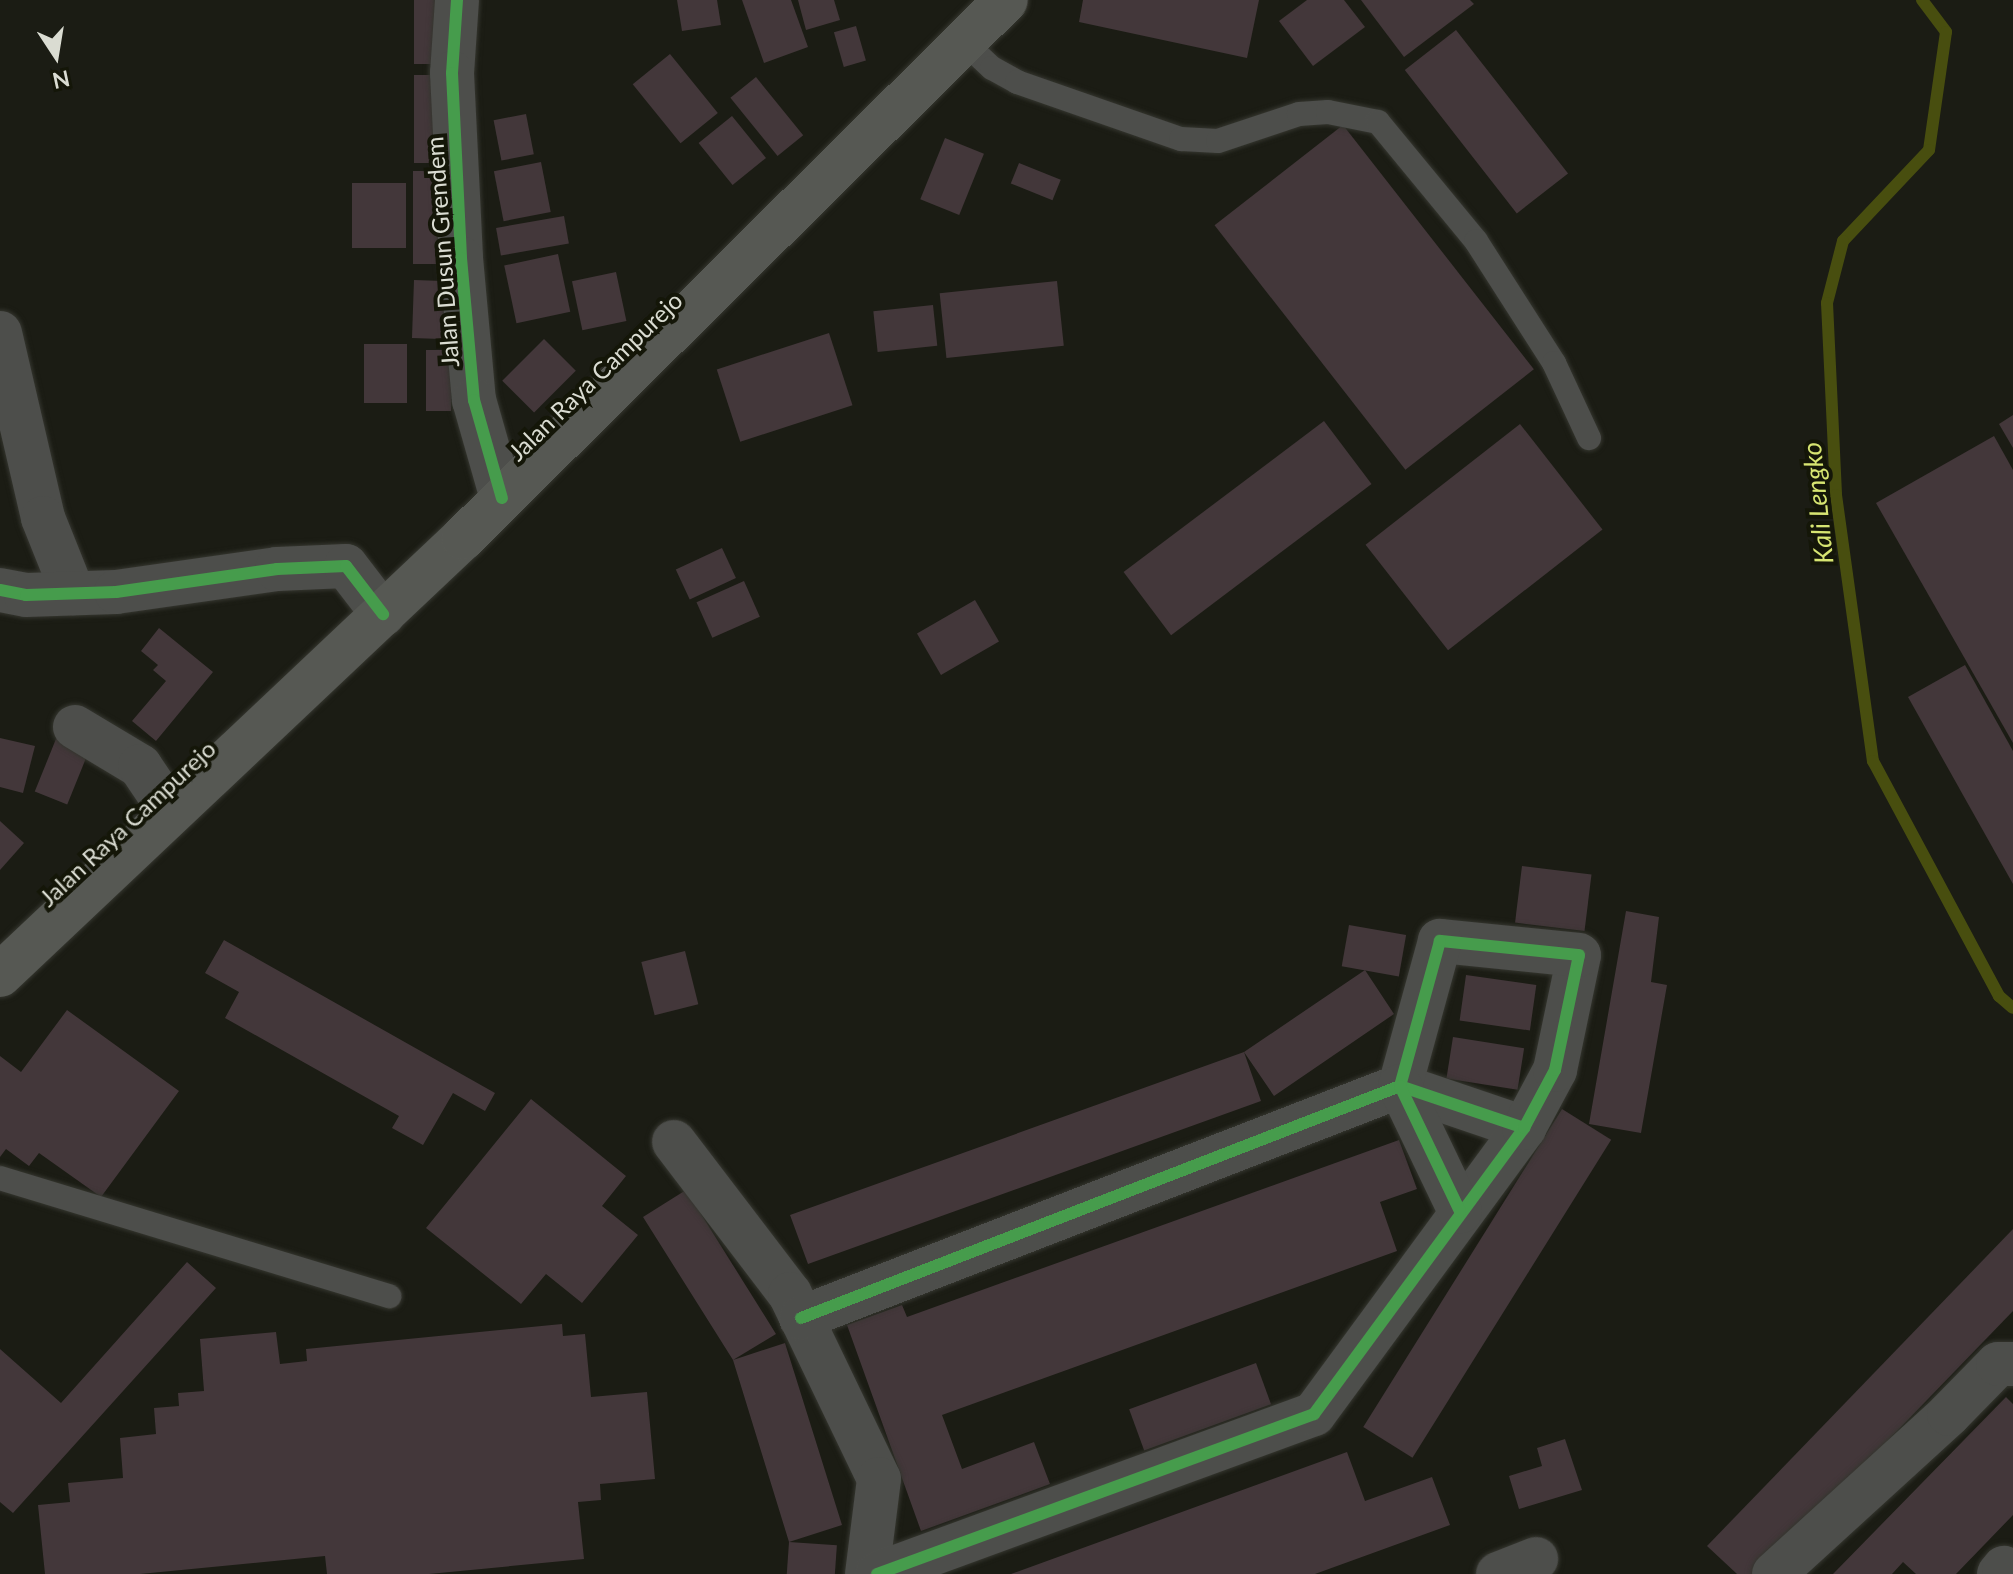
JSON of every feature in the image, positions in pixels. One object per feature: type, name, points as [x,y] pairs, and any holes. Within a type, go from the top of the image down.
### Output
[{"type":"main road","name":"Jalan Raya Campurejo","points":[[0,975],[383,614],[1006,0]]},
{"type":"street","name":"Jalan Dusun Grendem","points":[[457,0],[452,73],[462,274],[474,400],[502,498]]},
{"type":"street","points":[[0,333],[43,518],[73,593]]},
{"type":"street","points":[[0,590],[26,595],[157,589],[277,569],[346,566],[383,614]]},
{"type":"street","points":[[75,727],[140,766],[171,812]]},
{"type":"street","points":[[877,1574],[1314,1414],[1460,1211],[1524,1128],[1555,1070],[1579,955],[1440,941],[1400,1086],[1460,1211]]},
{"type":"street","points":[[801,1318],[1400,1086],[1524,1128]]},
{"type":"street","points":[[674,1142],[790,1294],[879,1479],[867,1574]]},
{"type":"street","points":[[1774,1574],[1949,1414],[1998,1364],[2013,1364]]},
{"type":"street","points":[[1999,1574],[2004,1568],[2013,1574]]},
{"type":"lane","points":[[964,42],[992,68],[1017,82],[1181,139],[1218,141],[1299,114],[1328,112],[1378,122],[1484,252],[1554,363],[1589,438]]},
{"type":"lane","points":[[0,1178],[389,1296]]},
{"type":"building","points":[[414,0],[446,0],[446,64],[414,64]]},
{"type":"building","points":[[677,0],[717,0],[721,25],[682,31]]},
{"type":"building","points":[[742,0],[791,0],[808,47],[764,63]]},
{"type":"building","points":[[798,0],[834,0],[840,20],[806,30]]},
{"type":"building","points":[[1083,0],[1259,0],[1247,58],[1079,22]]},
{"type":"building","points":[[1307,0],[1344,0],[1365,27],[1313,66],[1279,21]]},
{"type":"building","points":[[1361,0],[1470,0],[1474,4],[1404,57]]},
{"type":"building","points":[[856,26],[866,61],[844,67],[834,32]]},
{"type":"building","points":[[1456,30],[1568,173],[1517,213],[1405,70]]},
{"type":"building","points":[[670,54],[718,113],[681,143],[633,84]]},
{"type":"building","points":[[414,75],[451,75],[451,163],[414,163]]},
{"type":"building","points":[[756,77],[803,135],[778,156],[730,98]]},
{"type":"building","points":[[526,114],[534,154],[501,161],[494,120]]},
{"type":"building","points":[[732,116],[766,158],[733,185],[699,143]]},
{"type":"building","points":[[1343,125],[1534,369],[1405,470],[1215,225]]},
{"type":"building","points":[[945,138],[984,154],[959,215],[920,199]]},
{"type":"building","points":[[541,162],[551,212],[504,221],[494,171]]},
{"type":"building","points":[[1019,163],[1061,180],[1052,200],[1011,183]]},
{"type":"building","points":[[413,171],[449,171],[449,264],[413,264]]},
{"type":"building","points":[[352,183],[406,183],[406,248],[352,248]]},
{"type":"building","points":[[564,216],[569,244],[501,256],[496,228]]},
{"type":"building","points":[[558,254],[570,312],[516,323],[504,265]]},
{"type":"building","points":[[616,272],[626,321],[582,330],[572,281]]},
{"type":"building","points":[[414,280],[450,281],[448,339],[412,338]]},
{"type":"building","points":[[1057,281],[1064,346],[946,358],[940,293]]},
{"type":"building","points":[[933,305],[937,346],[878,352],[873,311]]},
{"type":"building","points":[[829,333],[852,405],[740,442],[717,369]]},
{"type":"building","points":[[544,339],[576,371],[534,413],[502,381]]},
{"type":"building","points":[[364,344],[407,344],[407,403],[364,403]]},
{"type":"building","points":[[426,350],[451,350],[451,411],[426,411]]},
{"type":"building","points":[[2013,415],[2013,448],[1999,424]]},
{"type":"building","points":[[1324,421],[1372,484],[1171,635],[1124,572]]},
{"type":"building","points":[[1520,424],[1602,530],[1448,650],[1366,545]]},
{"type":"building","points":[[1994,436],[2013,470],[2013,743],[1876,503]]},
{"type":"building","points":[[722,548],[736,578],[690,599],[676,570]]},
{"type":"building","points":[[744,581],[760,617],[712,638],[696,602]]},
{"type":"building","points":[[975,600],[999,642],[941,675],[917,634]]},
{"type":"building","points":[[159,628],[213,672],[156,741],[132,721],[166,681],[153,670],[158,665],[141,651]]},
{"type":"building","points":[[1965,665],[2013,751],[2013,884],[1908,697]]},
{"type":"building","points":[[58,734],[90,747],[67,805],[35,791]]},
{"type":"building","points":[[0,738],[35,746],[23,793],[0,787]]},
{"type":"building","points":[[0,821],[24,843],[0,870]]},
{"type":"building","points":[[1522,866],[1591,875],[1585,931],[1515,923]]},
{"type":"building","points":[[1626,911],[1659,917],[1651,982],[1667,985],[1641,1133],[1589,1124]]},
{"type":"building","points":[[1349,925],[1406,935],[1399,976],[1342,966]]},
{"type":"building","points":[[224,940],[495,1093],[485,1111],[453,1093],[423,1145],[392,1128],[399,1116],[225,1018],[239,992],[205,973]]},
{"type":"building","points":[[685,951],[698,1004],[655,1015],[641,962]]},
{"type":"building","points":[[1365,970],[1394,1014],[1274,1096],[1244,1052]]},
{"type":"building","points":[[1466,975],[1536,985],[1530,1030],[1460,1021]]},
{"type":"building","points":[[67,1010],[179,1091],[101,1197],[39,1153],[29,1166],[6,1149],[0,1157],[0,1056],[21,1072]]},
{"type":"building","points":[[1453,1037],[1524,1048],[1518,1090],[1446,1078]]},
{"type":"building","points":[[1244,1052],[1261,1101],[808,1264],[790,1215]]},
{"type":"building","points":[[531,1099],[626,1176],[602,1206],[638,1235],[582,1303],[546,1274],[521,1304],[426,1228]]},
{"type":"building","points":[[1562,1109],[1611,1140],[1412,1458],[1363,1427]]},
{"type":"building","points":[[1399,1140],[1417,1189],[1380,1202],[1397,1251],[942,1415],[962,1469],[1034,1442],[1050,1484],[921,1531],[847,1325],[902,1305],[907,1317]]},
{"type":"building","points":[[686,1190],[776,1334],[733,1360],[643,1217]]},
{"type":"building","points":[[2013,1229],[2013,1311],[1759,1574],[1737,1574],[1707,1546]]},
{"type":"building","points":[[187,1262],[216,1288],[13,1513],[0,1502],[0,1349],[61,1403]]},
{"type":"building","points":[[562,1324],[563,1336],[585,1334],[591,1397],[647,1392],[655,1479],[600,1484],[601,1500],[578,1502],[584,1559],[429,1574],[327,1574],[325,1556],[140,1574],[45,1574],[38,1505],[70,1502],[68,1483],[123,1478],[120,1438],[156,1434],[154,1408],[179,1406],[178,1393],[204,1391],[200,1339],[276,1332],[280,1364],[307,1361],[306,1349]]},
{"type":"building","points":[[785,1343],[842,1525],[789,1542],[733,1360]]},
{"type":"building","points":[[1256,1363],[1271,1404],[1144,1451],[1129,1409]]},
{"type":"building","points":[[2006,1397],[2013,1404],[2013,1515],[1956,1574],[1916,1574],[1903,1562],[1892,1574],[1833,1574]]},
{"type":"building","points":[[1565,1439],[1582,1490],[1519,1509],[1509,1476],[1542,1466],[1537,1448]]},
{"type":"building","points":[[1347,1452],[1365,1501],[1432,1477],[1450,1525],[1315,1574],[1011,1574]]},
{"type":"building","points":[[789,1542],[837,1545],[835,1574],[787,1574]]},
{"type":"waterway","name":"Kali Lengko","points":[[1922,0],[1946,32],[1929,150],[1843,241],[1827,303],[1836,495],[1873,761],[1999,996],[2013,1008]]},
{"type":"cycle path","points":[[457,0],[452,73],[461,258],[474,400],[502,498]]},
{"type":"cycle path","points":[[0,590],[26,595],[116,592],[277,569],[346,566],[383,614]]},
{"type":"cycle path","points":[[877,1574],[1314,1414],[1524,1128],[1555,1070],[1579,955],[1440,941],[1400,1086],[1460,1211]]},
{"type":"cycle path","points":[[801,1318],[1400,1086],[1524,1128]]}]
